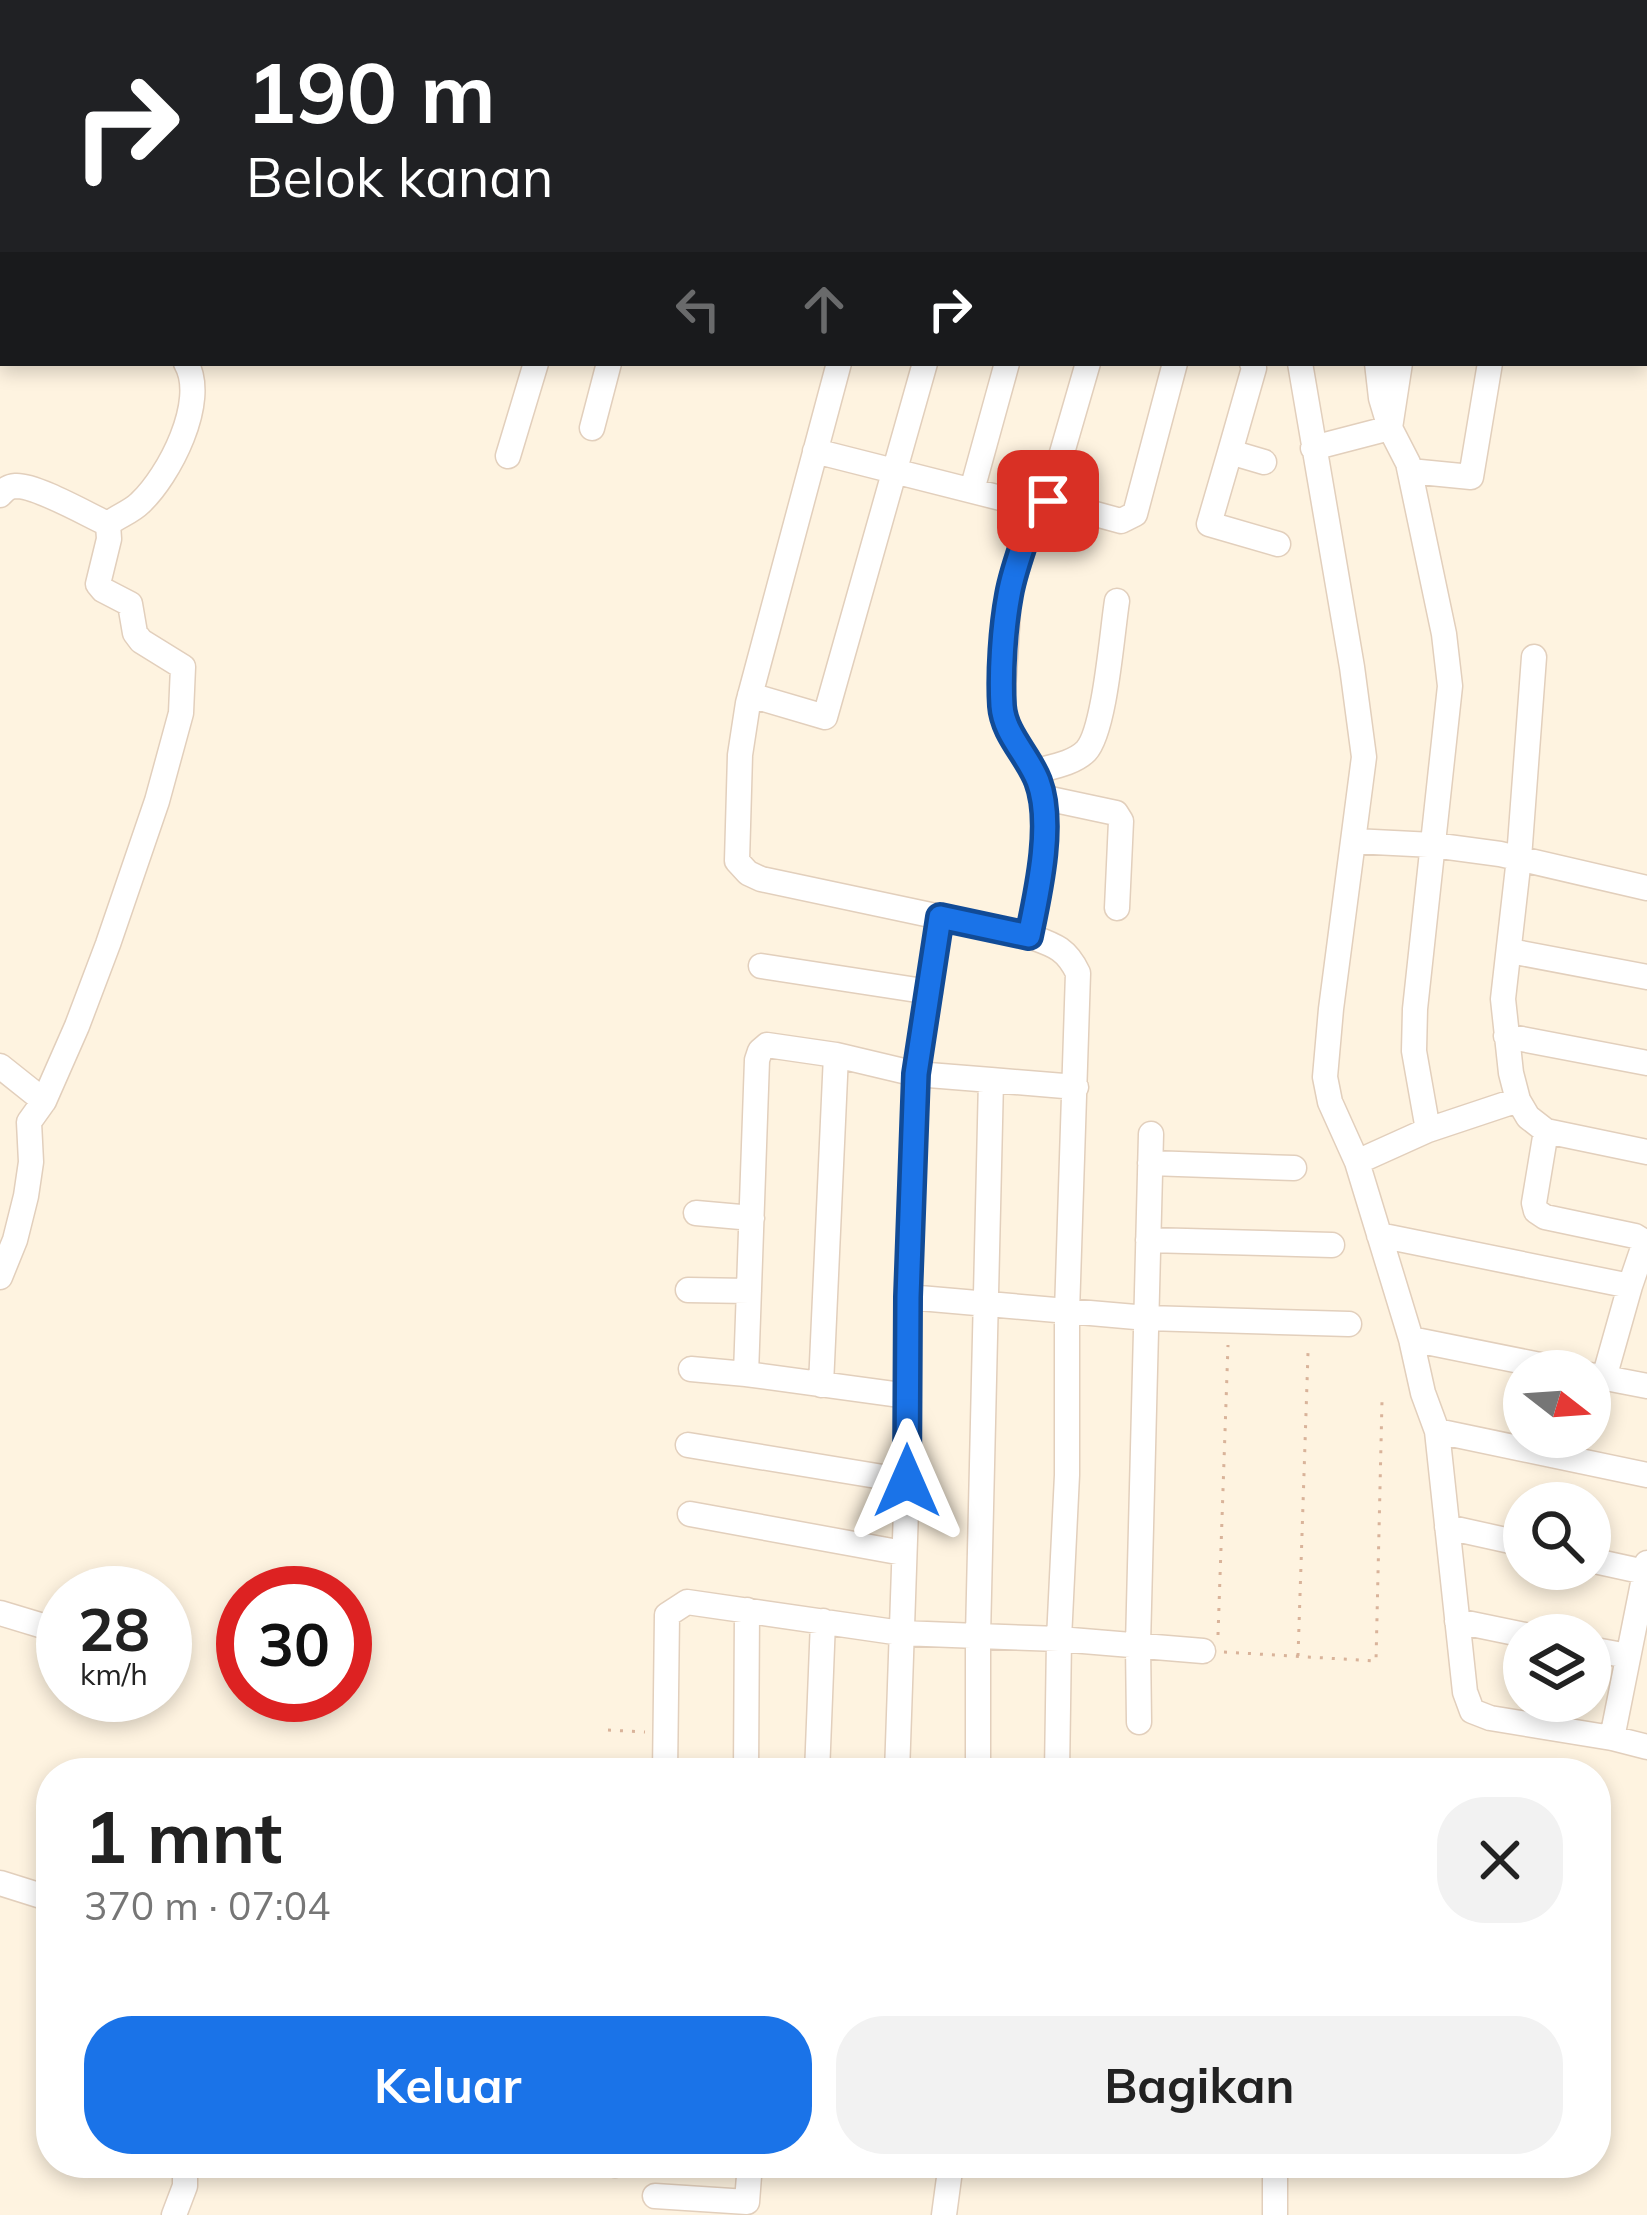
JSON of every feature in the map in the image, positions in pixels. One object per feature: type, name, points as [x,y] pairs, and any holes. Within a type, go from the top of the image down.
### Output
[{"type":"street","points":[[108,524],[144,500],[166,469],[194,398],[188,366]]},
{"type":"street","points":[[508,456],[535,366]]},
{"type":"street","points":[[592,428],[608,366]]},
{"type":"street","points":[[838,366],[750,695],[740,755],[737,861],[761,879],[1029,936],[1069,955],[1078,973],[1057,1758]]},
{"type":"street","points":[[750,695],[825,717],[924,366]]},
{"type":"street","points":[[972,490],[1006,366]]},
{"type":"street","points":[[1029,936],[1045,843],[1037,785],[1005,722],[1002,706],[1009,595],[1087,366]]},
{"type":"street","points":[[815,451],[1120,521],[1135,514],[1174,366]]},
{"type":"street","points":[[1253,366],[1209,524],[1278,544]]},
{"type":"street","points":[[1300,366],[1364,757],[1325,1077],[1330,1102],[1357,1162],[1437,1431],[1465,1692],[1472,1712],[1490,1718],[1647,1747]]},
{"type":"street","points":[[1377,366],[1390,428],[1410,471],[1444,634],[1450,686],[1415,1009],[1414,1052],[1428,1130]]},
{"type":"street","points":[[1390,428],[1400,366]]},
{"type":"street","points":[[1410,471],[1471,477],[1490,366]]},
{"type":"street","points":[[1313,448],[1390,428]]},
{"type":"street","points":[[1230,452],[1264,462]]},
{"type":"street","points":[[0,496],[14,486],[31,489],[108,524]]},
{"type":"street","points":[[0,1277],[26,1196],[31,1162],[28,1123],[44,1101],[108,944],[157,801],[181,712],[183,667],[141,641],[130,604],[98,584],[108,524]]},
{"type":"street","points":[[1037,785],[1078,757],[1094,739],[1117,601]]},
{"type":"street","points":[[1534,656],[1503,999],[1518,1100],[1528,1117],[1546,1131],[1647,1152]]},
{"type":"street","points":[[1037,785],[1116,813],[1121,821],[1117,908]]},
{"type":"street","points":[[1354,841],[1433,844],[1519,858],[1647,888]]},
{"type":"street","points":[[897,1758],[916,1074],[940,917]]},
{"type":"street","points":[[1510,951],[1647,977]]},
{"type":"street","points":[[761,966],[930,992]]},
{"type":"street","points":[[1506,1036],[1647,1063]]},
{"type":"street","points":[[746,1374],[760,1051],[767,1046],[836,1055],[916,1074],[1076,1087]]},
{"type":"street","points":[[821,1385],[836,1055]]},
{"type":"street","points":[[0,1066],[44,1101]]},
{"type":"street","points":[[978,1758],[991,1080]]},
{"type":"street","points":[[1357,1162],[1428,1130],[1518,1100]]},
{"type":"street","points":[[1546,1131],[1536,1211],[1643,1241],[1607,1350]]},
{"type":"street","points":[[1139,1722],[1150,1134]]},
{"type":"street","points":[[1150,1163],[1294,1168]]},
{"type":"street","points":[[696,1214],[752,1218]]},
{"type":"street","points":[[1379,1235],[1630,1286]]},
{"type":"street","points":[[1148,1240],[1333,1245]]},
{"type":"street","points":[[688,1290],[749,1291]]},
{"type":"street","points":[[908,1297],[1147,1318],[1349,1324]]},
{"type":"street","points":[[1411,1339],[1503,1358]]},
{"type":"street","points":[[691,1370],[908,1396]]},
{"type":"street","points":[[1611,1379],[1647,1386]]},
{"type":"street","points":[[1437,1431],[1647,1475]]},
{"type":"street","points":[[688,1445],[907,1481]]},
{"type":"street","points":[[690,1514],[903,1553]]},
{"type":"street","points":[[1447,1527],[1503,1539]]},
{"type":"street","points":[[1611,1563],[1646,1568],[1612,1738]]},
{"type":"street","points":[[664,1758],[667,1615],[687,1602],[901,1633],[1203,1651]]},
{"type":"street","points":[[746,1758],[747,1610]]},
{"type":"street","points":[[0,1613],[36,1624]]},
{"type":"street","points":[[818,1758],[823,1621]]},
{"type":"street","points":[[1457,1621],[1503,1630]]},
{"type":"street","points":[[1611,1653],[1628,1657]]},
{"type":"street","points":[[0,1883],[36,1894]]},
{"type":"street","points":[[174,2215],[185,2178]]},
{"type":"street","points":[[656,2196],[747,2202],[749,2178]]},
{"type":"street","points":[[944,2215],[949,2178]]},
{"type":"street","points":[[1274,2178],[1275,2215]]},
{"type":"path","points":[[1229,1331],[1218,1652],[1376,1661],[1382,1401]]},
{"type":"path","points":[[1298,1656],[1308,1353]]},
{"type":"path","points":[[608,1730],[665,1732]]},
{"type":"route","points":[[907,1481],[916,1074],[940,917],[1029,936],[1045,843],[1041,797],[1037,780],[1005,722],[1004,651],[1009,595],[1036,507],[1048,501]]}]
